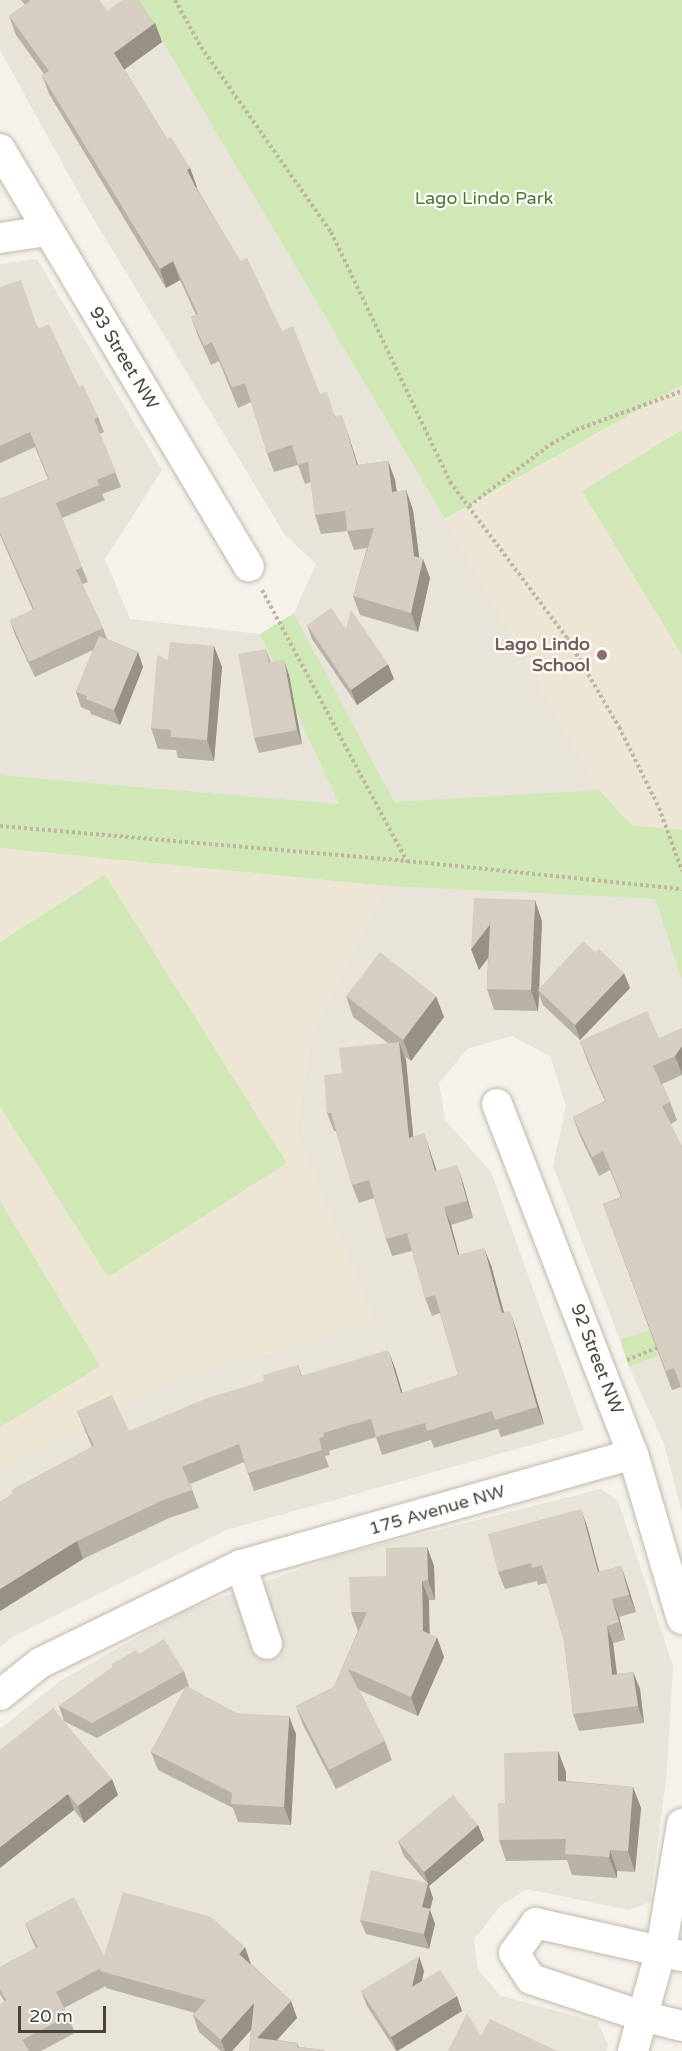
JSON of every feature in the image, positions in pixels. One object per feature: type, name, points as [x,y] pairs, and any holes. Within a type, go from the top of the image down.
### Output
[{"type":"street","name":"93 Street NW","points":[[0,149],[249,566]]},
{"type":"street","points":[[0,238],[47,231]]},
{"type":"street","name":"92 Street NW","points":[[497,1104],[602,1369],[633,1454],[682,1619]]},
{"type":"street","name":"175 Avenue NW","points":[[0,1695],[40,1663],[241,1565],[633,1454]]},
{"type":"street","points":[[241,1565],[267,1644]]},
{"type":"street","points":[[633,2051],[642,2016],[672,1953],[682,1824]]},
{"type":"street","points":[[672,1953],[536,1923],[514,1953],[531,1979],[642,2016],[682,2026]]},
{"type":"path","points":[[175,0],[201,47],[331,232],[450,482],[567,638],[614,717],[659,808],[682,871]]},
{"type":"path","points":[[469,506],[551,444],[576,430],[682,391]]},
{"type":"path","points":[[249,566],[407,861]]},
{"type":"path","points":[[0,826],[407,861],[682,889]]},
{"type":"path","points":[[602,1369],[672,1342]]},
{"type":"shaded area","points":[[0,0],[138,0],[445,519],[599,790],[394,803],[294,613],[316,564],[285,535],[87,208],[0,50]]},
{"type":"shaded area","points":[[37,259],[162,470],[105,559],[130,619],[260,634],[339,804],[0,775],[0,264]]},
{"type":"shaded area","name":"Lago Lindo School","points":[[682,385],[682,877],[599,790],[445,520]]},
{"type":"shaded area","points":[[0,848],[387,886],[312,1033],[296,1131],[376,1322],[177,1380],[0,1471]]},
{"type":"shaded area","points":[[387,886],[655,899],[682,981],[682,1318],[620,1340],[553,1166],[566,1106],[550,1056],[512,1036],[467,1049],[439,1083],[445,1120],[491,1172],[584,1430],[226,1530],[14,1636],[0,1647],[0,1471],[177,1380],[375,1322],[296,1131],[312,1033]]},
{"type":"shaded area","points":[[682,1347],[682,1513],[664,1444],[629,1367]]},
{"type":"shaded area","points":[[601,1489],[618,1501],[673,1666],[667,1771],[650,1902],[629,1910],[527,1889],[500,1906],[474,1940],[478,1970],[501,1996],[598,2022],[608,2045],[607,2051],[0,2051],[0,1729],[60,1681],[183,1611],[342,1554]]},
{"type":"green space","name":"Lago Lindo Park","points":[[138,0],[682,0],[682,385],[445,519]]},
{"type":"green space","points":[[682,430],[682,655],[582,491]]},
{"type":"green space","points":[[294,613],[394,802],[599,790],[633,826],[682,830],[682,981],[655,899],[387,886],[0,848],[0,775],[339,804],[260,634]]},
{"type":"green space","points":[[105,875],[287,1163],[108,1277],[0,1106],[0,942]]},
{"type":"green space","points":[[0,1201],[100,1366],[0,1427]]},
{"type":"green space","points":[[682,1318],[682,1347],[629,1367],[620,1340]]},
{"type":"building","points":[[29,0],[99,0],[107,11],[122,0],[138,0],[155,23],[114,53],[167,139],[171,137],[190,168],[187,170],[198,192],[241,261],[247,258],[282,331],[293,326],[320,394],[327,392],[335,417],[342,415],[357,465],[388,461],[392,492],[406,490],[414,556],[423,559],[411,613],[353,596],[374,528],[347,531],[345,511],[315,515],[308,462],[298,465],[292,445],[267,453],[245,383],[232,388],[212,342],[204,346],[191,317],[198,314],[173,261],[160,269],[42,75],[49,71],[9,16]]},
{"type":"building","points":[[21,280],[38,329],[49,324],[79,387],[83,385],[98,417],[94,419],[116,472],[97,480],[99,485],[56,503],[82,567],[76,570],[103,628],[29,662],[10,620],[34,609],[0,532],[0,499],[49,479],[30,432],[0,446],[0,287]]},
{"type":"building","points":[[331,608],[346,629],[351,610],[388,664],[351,690],[307,625]]},
{"type":"building","points":[[99,636],[138,652],[114,710],[86,699],[87,696],[76,692]]},
{"type":"building","points":[[170,642],[214,646],[207,740],[171,737],[171,730],[151,728],[157,655],[168,660]]},
{"type":"building","points":[[266,649],[269,663],[284,660],[297,730],[254,738],[238,654]]},
{"type":"building","points":[[474,898],[535,900],[531,990],[487,989],[490,924],[471,949]]},
{"type":"building","points":[[583,941],[596,953],[599,949],[624,973],[575,1025],[538,990]]},
{"type":"building","points":[[380,952],[436,996],[403,1040],[346,996]]},
{"type":"building","points":[[647,1011],[659,1038],[682,1028],[682,1046],[675,1056],[653,1066],[670,1102],[662,1106],[682,1146],[682,1389],[674,1368],[666,1371],[603,1204],[622,1197],[603,1151],[592,1157],[573,1117],[606,1101],[580,1041]]},
{"type":"building","points":[[399,1042],[409,1138],[424,1133],[435,1171],[457,1165],[467,1201],[444,1207],[458,1255],[484,1248],[502,1313],[510,1311],[537,1407],[495,1420],[492,1411],[427,1431],[425,1423],[376,1437],[371,1419],[323,1433],[324,1437],[319,1438],[322,1450],[248,1473],[239,1444],[182,1467],[192,1490],[163,1500],[77,1541],[0,1589],[0,1502],[13,1493],[12,1490],[94,1446],[77,1411],[112,1395],[129,1431],[207,1398],[264,1381],[263,1375],[298,1365],[301,1376],[388,1350],[401,1393],[458,1375],[435,1295],[425,1298],[407,1233],[386,1239],[369,1180],[352,1185],[331,1113],[327,1113],[324,1075],[342,1073],[339,1048]]},
{"type":"building","points":[[581,1509],[598,1572],[621,1566],[629,1595],[612,1599],[619,1622],[607,1626],[612,1675],[633,1672],[638,1706],[573,1714],[564,1640],[542,1565],[532,1568],[531,1563],[498,1572],[488,1534]]},
{"type":"building","points":[[427,1547],[428,1580],[422,1581],[423,1631],[437,1637],[411,1697],[348,1669],[385,1741],[329,1770],[296,1706],[334,1687],[367,1612],[351,1612],[349,1577],[386,1576],[386,1548]]},
{"type":"building","points":[[164,1639],[184,1671],[92,1723],[59,1706],[113,1667],[112,1664],[136,1650],[139,1654]]},
{"type":"building","points":[[186,1686],[236,1713],[289,1716],[284,1807],[231,1804],[232,1793],[151,1752]]},
{"type":"building","points":[[53,1708],[112,1779],[78,1806],[68,1794],[0,1847],[0,1750]]},
{"type":"building","points":[[558,1751],[558,1781],[633,1787],[628,1851],[610,1850],[609,1857],[565,1854],[566,1839],[499,1840],[498,1803],[505,1803],[504,1753]]},
{"type":"building","points":[[453,1795],[478,1825],[424,1872],[398,1841]]},
{"type":"building","points":[[371,1870],[428,1883],[422,1907],[430,1909],[424,1934],[360,1920]]},
{"type":"building","points":[[123,1892],[211,1917],[245,1947],[239,1954],[291,2001],[257,2038],[297,2043],[297,2047],[324,2051],[249,2051],[254,2003],[221,2040],[193,2015],[206,2000],[100,1971],[101,1968],[56,1992],[68,2016],[22,2040],[29,2051],[0,2051],[0,2004],[6,2000],[0,1989],[0,1967],[38,1947],[25,1923],[74,1897],[104,1956]]},
{"type":"building","points":[[419,1956],[412,1987],[440,1970],[457,1996],[391,2037],[361,1991]]},
{"type":"building","points":[[467,2013],[481,2036],[490,2019],[557,2051],[448,2051]]},
{"type":"place","name":"Lago Lindo School","points":[[602,655]]}]
